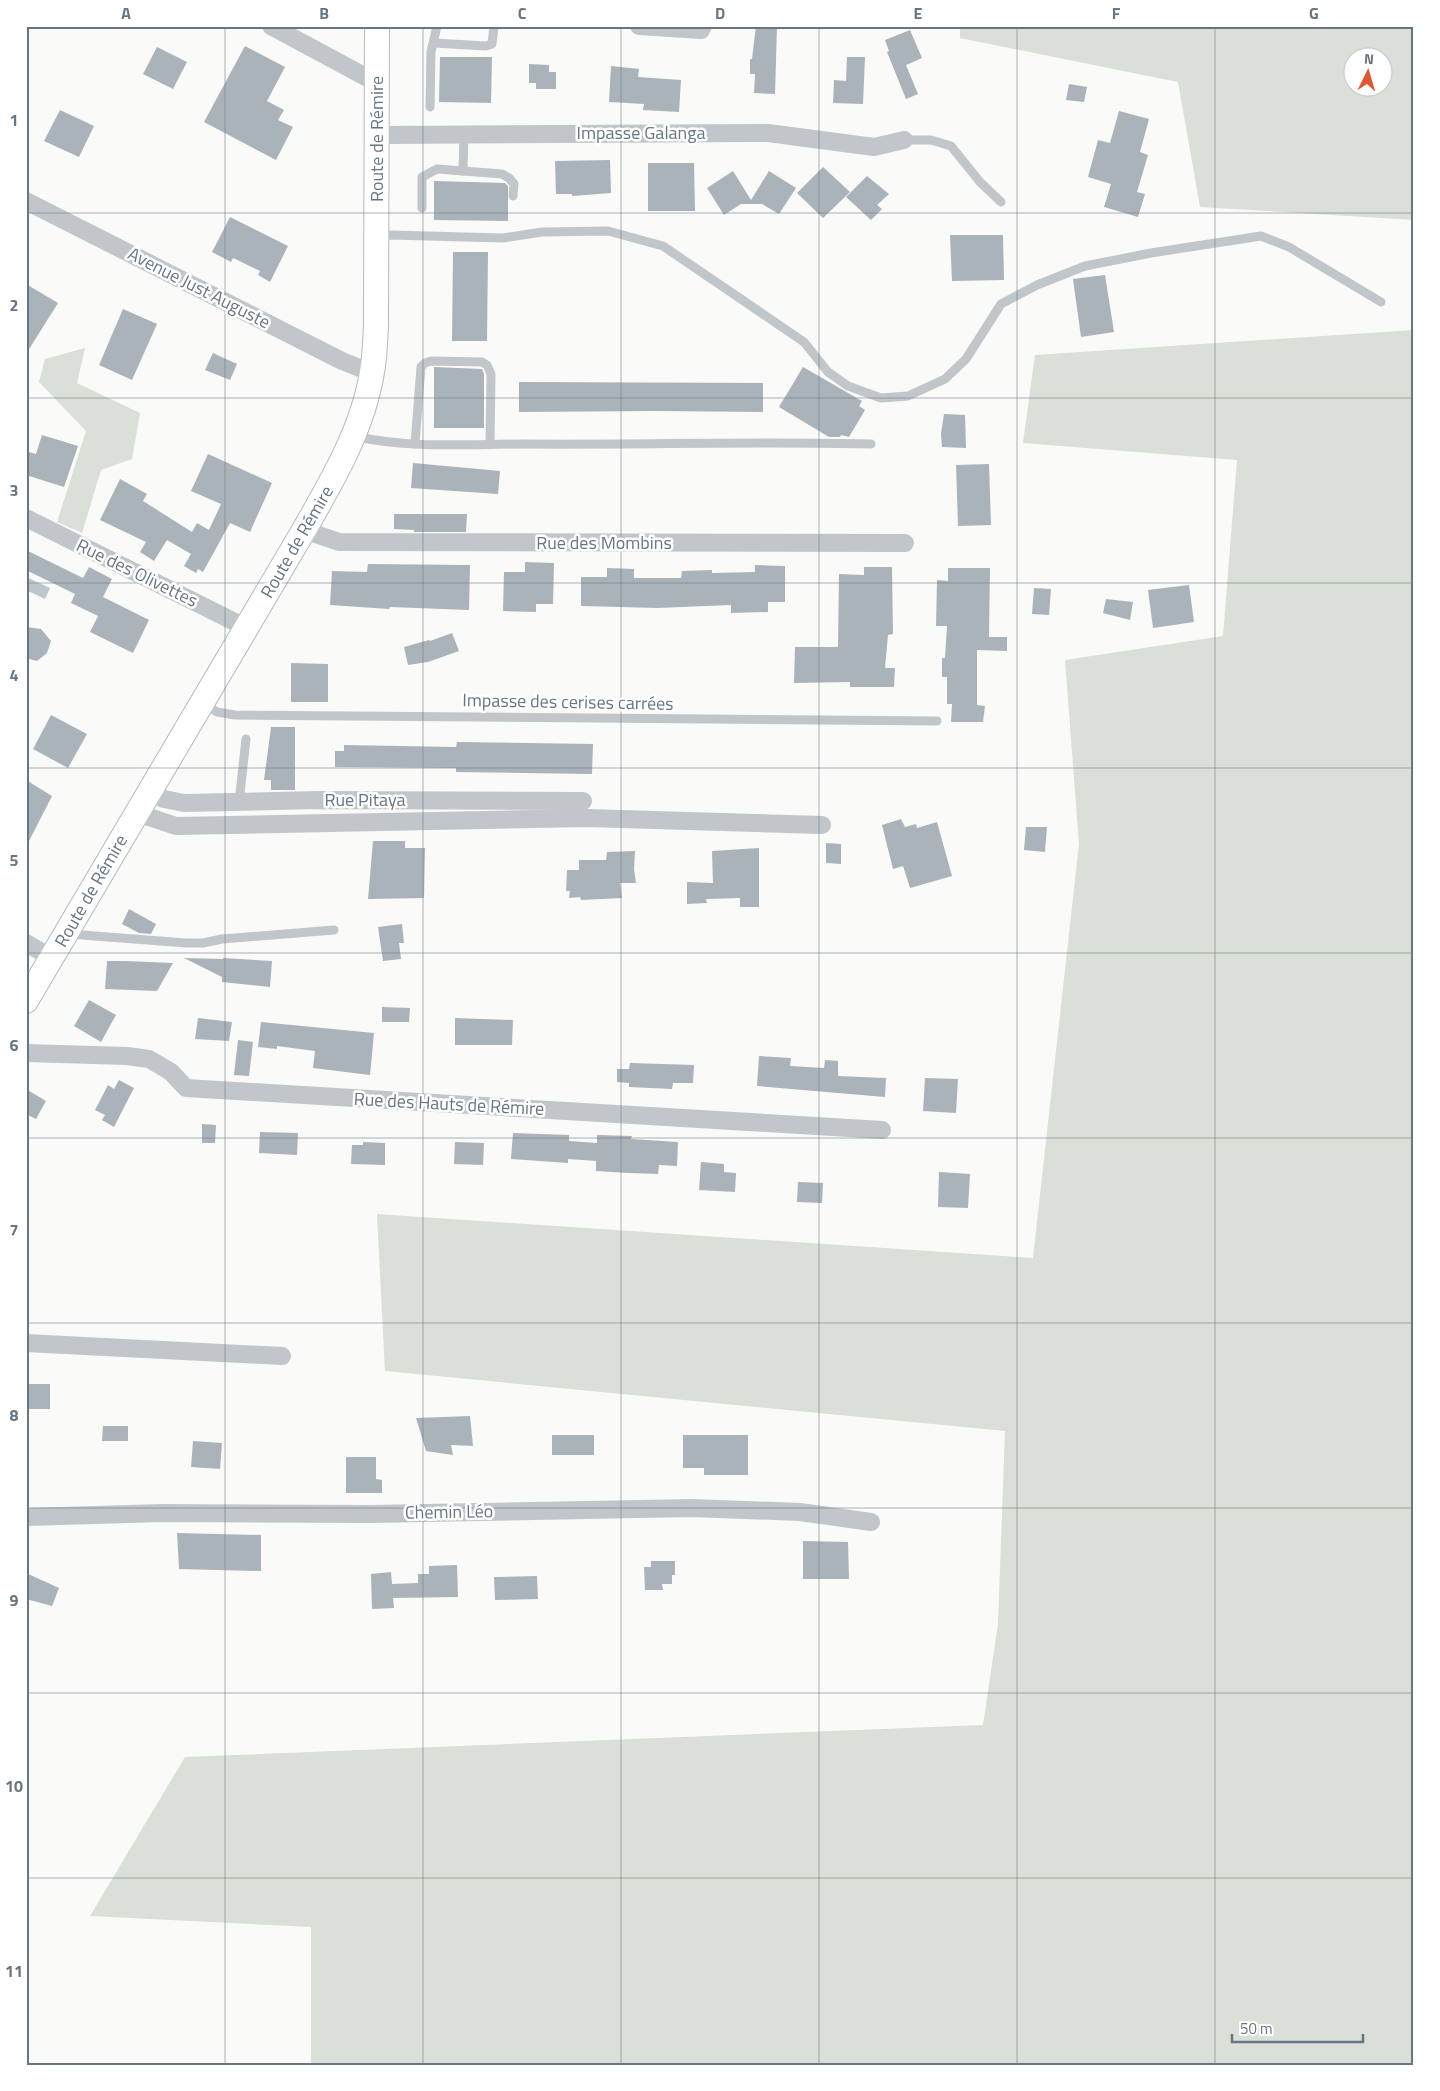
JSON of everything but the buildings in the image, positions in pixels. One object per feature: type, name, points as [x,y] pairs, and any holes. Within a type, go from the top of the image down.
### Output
[{"type":"main road","name":"Route de Rémire","points":[[26,1001],[304,530],[337,471],[360,419],[372,372],[376,326],[377,26]]},
{"type":"street","points":[[271,26],[377,83]]},
{"type":"street","points":[[639,26],[701,30],[703,26]]},
{"type":"street","name":"Impasse Galanga","points":[[377,141],[387,135],[768,133],[874,147],[904,140]]},
{"type":"street","name":"Avenue Just Auguste","points":[[26,201],[342,361],[372,372]]},
{"type":"street","name":"Rue des Olivettes","points":[[26,518],[247,628]]},
{"type":"street","name":"Rue des Mombins","points":[[304,530],[340,542],[905,543]]},
{"type":"street","name":"Rue Pitaya","points":[[149,792],[164,799],[184,804],[318,800],[583,801]]},
{"type":"street","points":[[137,813],[176,826],[586,818],[822,825]]},
{"type":"street","points":[[26,943],[52,958]]},
{"type":"street","name":"Rue des Hauts de Rémire","points":[[26,1053],[127,1056],[149,1059],[170,1072],[186,1088],[882,1130]]},
{"type":"street","points":[[26,1343],[282,1356]]},
{"type":"street","name":"Chemin Léo","points":[[26,1517],[163,1513],[370,1514],[692,1508],[800,1512],[871,1522]]},
{"type":"lane","points":[[430,108],[431,52],[437,26]]},
{"type":"lane","points":[[434,42],[486,46],[492,44],[494,26]]},
{"type":"lane","points":[[463,170],[464,134]]},
{"type":"lane","points":[[904,140],[931,140],[951,146],[980,182],[1001,202]]},
{"type":"lane","points":[[422,208],[422,177],[437,169],[502,174],[514,184],[513,196]]},
{"type":"lane","points":[[377,241],[390,235],[503,238],[542,232],[608,231],[663,246],[804,342],[828,372],[848,386],[881,398],[908,396],[945,379],[966,359],[1001,304],[1037,285],[1085,266],[1151,253],[1261,236],[1289,247],[1381,302]]},
{"type":"lane","points":[[415,444],[421,367],[425,362],[431,361],[482,362],[487,365],[491,374],[490,444]]},
{"type":"lane","points":[[352,436],[383,443],[415,444],[638,445],[791,442],[871,444]]},
{"type":"lane","name":"Impasse des cerises carrées","points":[[201,703],[217,712],[244,715],[937,721]]},
{"type":"lane","points":[[238,803],[246,739]]},
{"type":"lane","points":[[66,934],[204,943],[222,939],[334,930]]},
{"type":"shaded area","points":[[960,26],[1414,26],[1414,220],[1200,207],[1178,82],[960,38]]},
{"type":"shaded area","points":[[1414,330],[1414,2065],[311,2065],[311,1927],[90,1916],[185,1757],[983,1725],[998,1624],[1005,1431],[385,1371],[377,1214],[1033,1258],[1079,844],[1065,660],[1223,636],[1237,460],[1023,443],[1035,355]]},
{"type":"shaded area","points":[[85,348],[77,383],[140,413],[132,459],[101,470],[82,533],[57,522],[86,431],[39,382],[45,359]]},
{"type":"shaded area","points":[[26,577],[50,588],[45,599],[26,590]]}]
